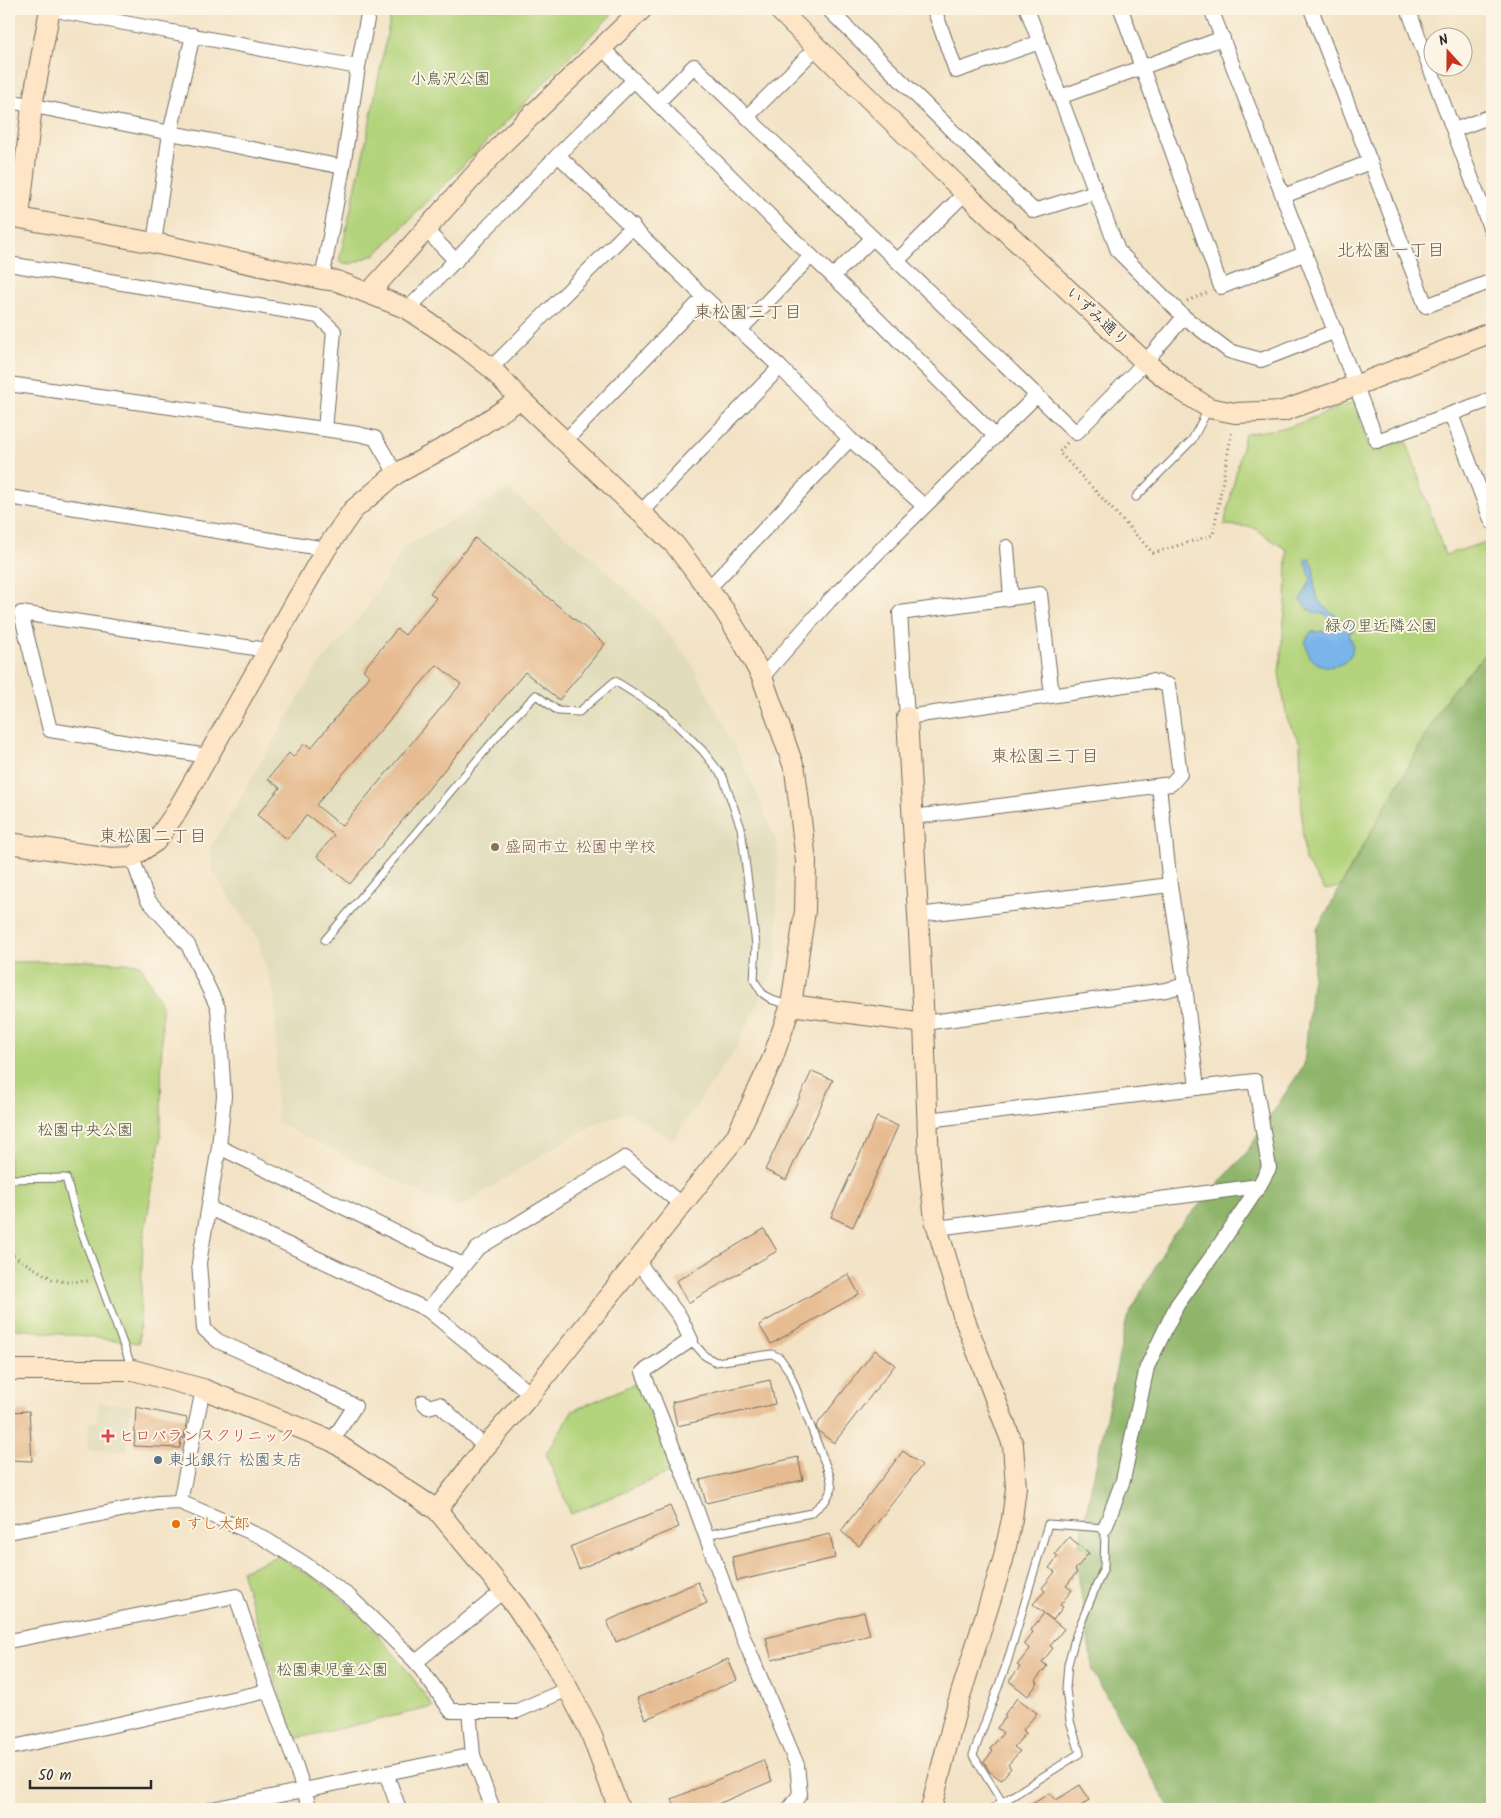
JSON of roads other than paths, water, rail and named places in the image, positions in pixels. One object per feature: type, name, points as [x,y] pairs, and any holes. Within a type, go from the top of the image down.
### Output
[{"type":"street","points":[[358,67],[50,9],[14,216],[154,243],[322,280],[337,281],[408,309],[462,344],[491,368],[520,399],[675,545],[742,638],[762,677],[795,770],[806,861],[805,911],[791,1006],[772,1060],[736,1137],[638,1262],[531,1394],[485,1447],[437,1510]]},
{"type":"street","points":[[322,280],[343,168],[369,9]]},
{"type":"street","points":[[370,293],[505,142],[642,9]]},
{"type":"street","name":"いずみ通り","points":[[778,9],[965,193],[1145,362],[1182,391],[1209,408],[1235,413],[1283,411],[1357,385],[1492,332]]},
{"type":"street","points":[[828,9],[1034,211],[1095,192]]},
{"type":"street","points":[[934,9],[956,71],[1040,42]]},
{"type":"street","points":[[1027,9],[1118,251],[1184,317],[1229,351],[1261,360],[1336,331]]},
{"type":"street","points":[[1121,9],[1221,287],[1306,253]]},
{"type":"street","points":[[1211,9],[1377,441],[1492,399]]},
{"type":"street","points":[[1408,9],[1492,233]]},
{"type":"street","points":[[1314,10],[1426,306],[1492,281]]},
{"type":"street","points":[[154,243],[170,133],[193,35]]},
{"type":"street","points":[[1060,97],[1223,38]]},
{"type":"street","points":[[601,47],[995,436]]},
{"type":"street","points":[[747,117],[818,47]]},
{"type":"street","points":[[657,103],[694,66],[1076,433],[1145,362],[1184,317]]},
{"type":"street","points":[[408,309],[634,80]]},
{"type":"street","points":[[9,101],[343,168]]},
{"type":"street","points":[[1454,130],[1492,116]]},
{"type":"street","points":[[558,155],[704,297],[780,367],[850,438],[924,506]]},
{"type":"street","points":[[1284,196],[1370,162]]},
{"type":"street","points":[[897,261],[965,193]]},
{"type":"street","points":[[491,368],[633,226]]},
{"type":"street","points":[[426,230],[456,261]]},
{"type":"street","points":[[833,276],[873,238]]},
{"type":"street","points":[[740,330],[812,256]]},
{"type":"street","points":[[9,264],[318,316],[334,331],[325,429]]},
{"type":"street","points":[[565,441],[704,297]]},
{"type":"street","points":[[640,513],[780,367]]},
{"type":"street","points":[[9,384],[325,429],[375,438],[396,474]]},
{"type":"street","points":[[762,677],[829,601],[1037,395]]},
{"type":"street","points":[[9,843],[110,858],[132,858],[156,840],[175,814],[326,549],[353,510],[396,474],[462,438],[520,399]]},
{"type":"street","points":[[1451,414],[1492,522]]},
{"type":"street","points":[[708,590],[850,438]]},
{"type":"street","points":[[9,497],[326,549]]},
{"type":"street","points":[[1007,546],[1011,598]]},
{"type":"street","points":[[932,1809],[957,1706],[1003,1560],[1012,1519],[1016,1488],[1013,1444],[963,1315],[937,1228],[929,1166],[924,1023],[900,613],[1040,594],[1052,695]]},
{"type":"street","points":[[207,756],[50,730],[21,613],[267,650]]},
{"type":"street","points":[[907,717],[1152,681],[1168,685],[1180,774],[1171,784],[1159,786],[913,817]]},
{"type":"street","points":[[1159,786],[1197,1088]]},
{"type":"street","points":[[132,858],[147,899],[188,946],[218,1008],[224,1096],[219,1147],[199,1264],[204,1329],[218,1341],[355,1406],[332,1441]]},
{"type":"street","points":[[918,915],[1170,885]]},
{"type":"street","points":[[791,1006],[924,1023],[1166,990],[1185,985]]},
{"type":"street","points":[[927,1120],[1255,1081],[1268,1168],[1259,1186],[1177,1305],[1147,1367],[1123,1480],[1105,1528]]},
{"type":"street","points":[[219,1147],[464,1265]]},
{"type":"street","points":[[428,1310],[476,1249],[625,1158],[682,1205]]},
{"type":"street","points":[[937,1228],[1259,1186]]},
{"type":"street","points":[[209,1208],[428,1310],[531,1394]]},
{"type":"street","points":[[638,1262],[680,1317],[691,1340],[643,1372],[706,1535],[739,1628],[797,1765],[800,1794],[789,1809]]},
{"type":"street","points":[[9,1370],[133,1370],[203,1389],[332,1441],[437,1510],[516,1606],[555,1664],[590,1731],[619,1809]]},
{"type":"street","points":[[180,1502],[203,1389]]},
{"type":"street","points":[[423,1402],[428,1407],[439,1404],[485,1447]]},
{"type":"street","points":[[9,1532],[157,1503],[180,1502],[262,1537],[306,1564],[351,1598],[416,1662],[450,1711],[517,1711],[568,1689]]},
{"type":"street","points":[[416,1662],[503,1591]]},
{"type":"street","points":[[9,1641],[236,1596],[310,1809]]},
{"type":"street","points":[[9,1748],[268,1691]]},
{"type":"street","points":[[469,1710],[473,1755],[493,1809]]},
{"type":"street","points":[[212,1809],[473,1755]]},
{"type":"street","points":[[386,1773],[399,1809]]},
{"type":"lane","points":[[1136,497],[1192,440],[1209,408]]},
{"type":"lane","points":[[325,940],[511,720],[536,695],[558,711],[579,712],[615,681],[664,712],[703,751],[723,777],[741,828],[756,945],[754,980],[762,993],[772,1000],[791,1006]]},
{"type":"lane","points":[[9,1179],[66,1178],[78,1222],[133,1370]]},
{"type":"lane","points":[[691,1340],[705,1356],[716,1362],[772,1354],[780,1358],[789,1371],[830,1476],[832,1488],[826,1500],[812,1513],[706,1535]]},
{"type":"lane","points":[[992,1809],[1080,1753],[1070,1721],[1066,1689],[1068,1664],[1076,1635],[1104,1567],[1105,1528],[1048,1524],[1007,1663],[973,1755],[1002,1802]]},
{"type":"water","points":[[1310,558],[1314,570],[1316,594],[1319,601],[1344,623],[1348,620],[1355,630],[1349,633],[1353,647],[1349,657],[1345,662],[1329,667],[1323,666],[1311,658],[1305,642],[1311,632],[1327,631],[1331,619],[1325,614],[1311,611],[1301,600],[1311,579],[1305,559]]},
{"type":"place","name":"盛岡市立 松園中学校","points":[[495,847]]},
{"type":"place","name":"ヒロバランスクリニック","points":[[108,1436]]},
{"type":"place","name":"東北銀行 松園支店","points":[[158,1460]]},
{"type":"place","name":"すし太郎","points":[[176,1524]]},
{"type":"district","name":"北松園一丁目","points":[[1391,251]]},
{"type":"district","name":"東松園三丁目","points":[[748,313]]},
{"type":"district","name":"東松園三丁目","points":[[1045,757]]},
{"type":"district","name":"東松園二丁目","points":[[153,837]]},
{"type":"park label","name":"小鳥沢公園","points":[[450,79]]},
{"type":"park label","name":"緑の里近隣公園","points":[[1381,626]]},
{"type":"park label","name":"松園中央公園","points":[[85,1130]]},
{"type":"park label","name":"松園東児童公園","points":[[332,1670]]}]
